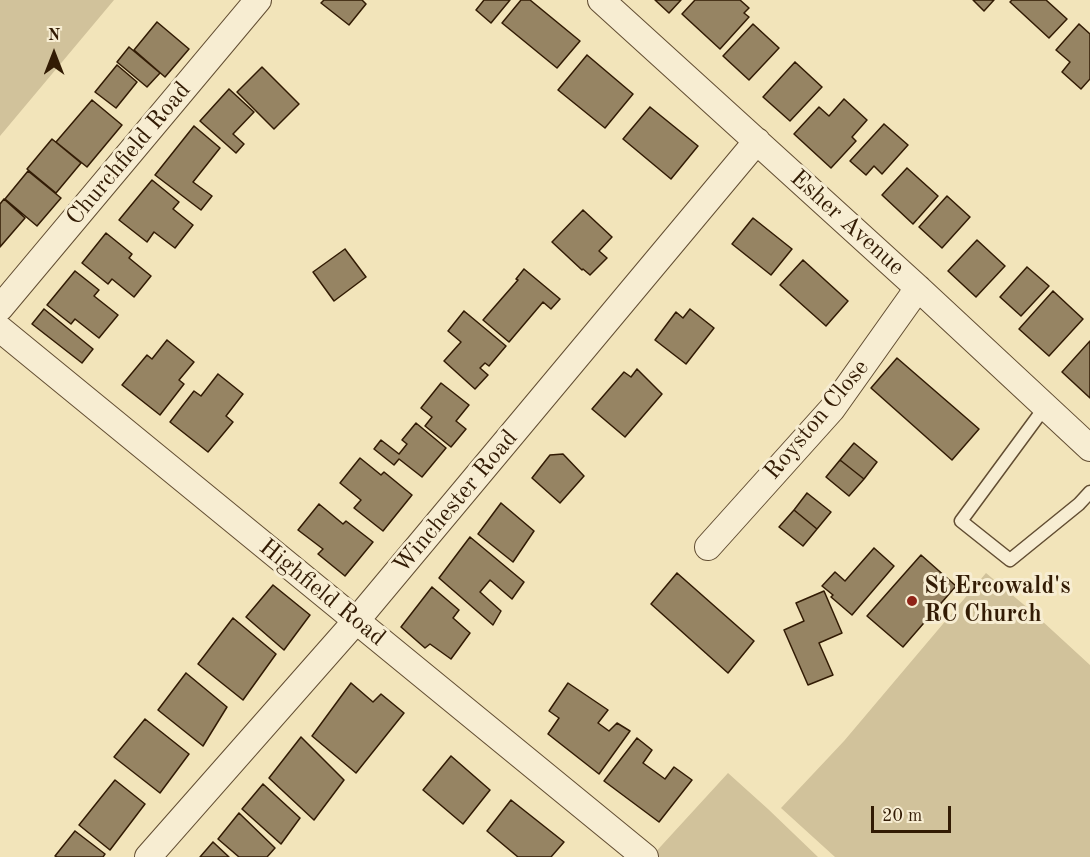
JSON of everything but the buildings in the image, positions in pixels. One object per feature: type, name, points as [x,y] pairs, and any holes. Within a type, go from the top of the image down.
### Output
[{"type":"street","name":"Churchfield Road","points":[[0,308],[258,0]]},
{"type":"street","name":"Esher Avenue","points":[[601,0],[1090,448]]},
{"type":"street","name":"Winchester Road","points":[[148,857],[356,621],[757,141]]},
{"type":"street","name":"Royston Close","points":[[708,547],[832,409],[918,288]]},
{"type":"street","name":"Highfield Road","points":[[0,329],[645,857]]},
{"type":"lane","points":[[1045,407],[961,521],[1010,560],[1079,504],[1090,492]]},
{"type":"shaded area","points":[[0,0],[114,0],[0,136]]},
{"type":"shaded area","points":[[986,573],[1090,665],[1090,857],[835,857],[781,808],[844,741]]},
{"type":"shaded area","points":[[728,773],[768,809],[818,857],[651,857]]},
{"type":"place","name":"St Ercowald's RC Church","points":[[912,601]]}]
